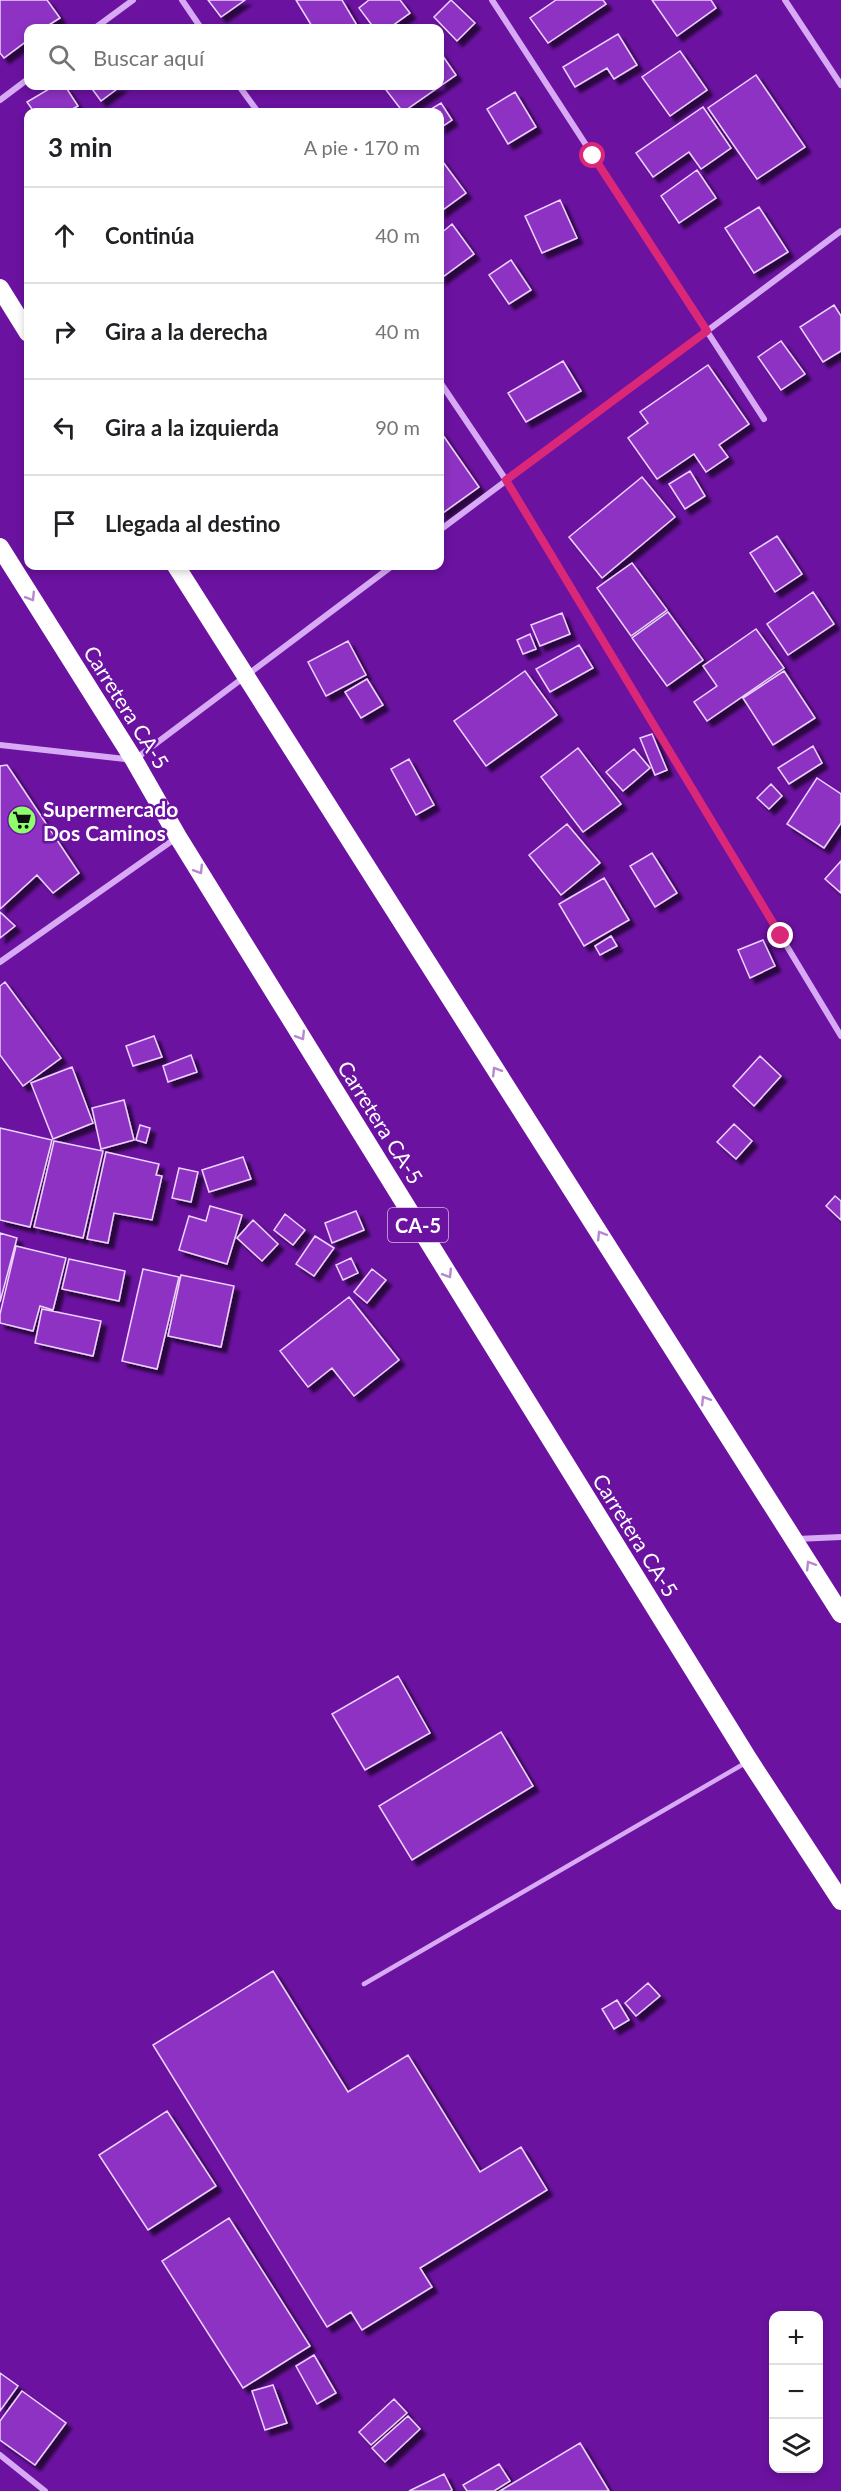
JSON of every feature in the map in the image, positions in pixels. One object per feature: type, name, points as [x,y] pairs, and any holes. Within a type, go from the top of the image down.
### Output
[{"type":"highway","points":[[0,288],[24,327]]},
{"type":"highway","name":"Carretera CA-5","points":[[0,547],[134,760],[178,837],[749,1760],[841,1901]]},
{"type":"highway","points":[[179,570],[841,1614]]},
{"type":"street","points":[[100,24],[133,0]]},
{"type":"street","points":[[182,0],[198,24]]},
{"type":"street","points":[[492,0],[764,419]]},
{"type":"street","points":[[785,0],[841,85]]},
{"type":"street","points":[[0,100],[24,82]]},
{"type":"street","points":[[242,90],[255,108]]},
{"type":"street","points":[[444,527],[841,231]]},
{"type":"street","points":[[444,388],[506,480],[841,1036]]},
{"type":"street","points":[[1,745],[134,760],[387,570]]},
{"type":"street","points":[[0,962],[178,837]]},
{"type":"street","points":[[794,1539],[841,1538]]},
{"type":"street","points":[[0,2455],[45,2491]]},
{"type":"lane","points":[[364,1984],[749,1760]]},
{"type":"building","points":[[0,0],[47,0],[60,18],[50,24],[24,24],[24,43],[4,58],[0,53]]},
{"type":"building","points":[[208,0],[245,0],[221,17]]},
{"type":"building","points":[[296,0],[342,0],[356,24],[311,24]]},
{"type":"building","points":[[369,0],[400,0],[410,13],[395,24],[371,24],[359,8]]},
{"type":"building","points":[[451,0],[475,23],[457,41],[444,27],[444,24],[441,24],[434,17]]},
{"type":"building","points":[[556,0],[603,0],[606,4],[548,43],[530,18]]},
{"type":"building","points":[[652,0],[711,0],[716,8],[677,36]]},
{"type":"building","points":[[618,34],[637,65],[614,79],[607,68],[575,87],[563,67]]},
{"type":"building","points":[[680,51],[707,90],[670,116],[642,77]]},
{"type":"building","points":[[444,58],[456,75],[444,83]]},
{"type":"building","points":[[756,75],[805,147],[757,179],[708,108]]},
{"type":"building","points":[[47,90],[68,90],[78,106],[74,108],[31,108],[27,102]]},
{"type":"building","points":[[93,90],[116,90],[101,101]]},
{"type":"building","points":[[386,90],[435,90],[409,108],[400,108]]},
{"type":"building","points":[[515,92],[536,127],[508,144],[487,109]]},
{"type":"building","points":[[441,103],[452,120],[444,125],[444,108],[433,108]]},
{"type":"building","points":[[703,107],[731,148],[701,169],[689,152],[653,177],[636,153]]},
{"type":"building","points":[[444,163],[466,193],[444,209]]},
{"type":"building","points":[[697,170],[716,198],[679,223],[661,196]]},
{"type":"building","points":[[560,200],[577,238],[542,253],[525,216]]},
{"type":"building","points":[[759,207],[788,252],[754,273],[725,228]]},
{"type":"building","points":[[452,224],[474,254],[444,276],[444,231]]},
{"type":"building","points":[[511,260],[531,290],[509,304],[489,275]]},
{"type":"building","points":[[834,305],[841,316],[841,351],[823,362],[800,327]]},
{"type":"building","points":[[781,341],[805,374],[781,390],[758,357]]},
{"type":"building","points":[[563,361],[581,391],[526,422],[508,393]]},
{"type":"building","points":[[708,365],[749,424],[719,445],[728,457],[706,472],[694,454],[657,479],[628,438],[648,423],[640,412]]},
{"type":"building","points":[[444,437],[479,487],[444,512]]},
{"type":"building","points":[[690,471],[705,496],[685,509],[669,484]]},
{"type":"building","points":[[642,477],[675,517],[602,578],[569,537]]},
{"type":"building","points":[[777,536],[802,574],[775,592],[750,553]]},
{"type":"building","points":[[632,563],[667,610],[631,636],[597,588]]},
{"type":"building","points":[[813,592],[834,624],[788,655],[767,624]]},
{"type":"building","points":[[668,612],[703,660],[667,686],[632,638]]},
{"type":"building","points":[[562,613],[570,634],[540,646],[531,625]]},
{"type":"building","points":[[756,629],[784,668],[707,721],[694,702],[717,686],[703,666]]},
{"type":"building","points":[[530,634],[536,649],[523,654],[517,640]]},
{"type":"building","points":[[348,641],[366,675],[326,696],[308,662]]},
{"type":"building","points":[[579,645],[593,668],[550,692],[536,669]]},
{"type":"building","points":[[525,671],[557,715],[486,766],[454,721]]},
{"type":"building","points":[[784,671],[815,718],[773,745],[743,698]]},
{"type":"building","points":[[367,679],[383,705],[361,718],[345,692]]},
{"type":"building","points":[[652,734],[667,770],[655,775],[640,738]]},
{"type":"building","points":[[813,746],[822,763],[789,784],[778,768]]},
{"type":"building","points":[[578,748],[621,804],[583,832],[541,777]]},
{"type":"building","points":[[634,749],[650,768],[623,791],[606,772]]},
{"type":"building","points":[[409,759],[434,805],[416,815],[391,769]]},
{"type":"building","name":"Supermercado Dos Caminos","points":[[7,765],[79,873],[53,893],[37,875],[0,909],[0,766]]},
{"type":"building","points":[[817,778],[841,794],[841,823],[824,848],[787,824]]},
{"type":"building","points":[[771,784],[782,796],[769,809],[757,798]]},
{"type":"building","points":[[567,824],[600,863],[561,895],[529,855]]},
{"type":"building","points":[[652,853],[677,893],[655,907],[630,866]]},
{"type":"building","points":[[841,861],[841,893],[825,879]]},
{"type":"building","points":[[604,878],[629,920],[584,946],[559,904]]},
{"type":"building","points":[[0,912],[15,926],[0,938]]},
{"type":"building","points":[[611,936],[617,946],[600,955],[595,946]]},
{"type":"building","points":[[763,940],[775,966],[750,978],[738,950]]},
{"type":"building","points":[[5,982],[61,1058],[23,1086],[0,1055],[0,986]]},
{"type":"building","points":[[154,1036],[162,1057],[133,1066],[126,1046]]},
{"type":"building","points":[[191,1055],[197,1072],[168,1082],[163,1066]]},
{"type":"building","points":[[760,1056],[781,1076],[754,1106],[733,1086]]},
{"type":"building","points":[[72,1067],[93,1123],[53,1139],[31,1083]]},
{"type":"building","points":[[124,1100],[134,1140],[101,1149],[92,1108]]},
{"type":"building","points":[[734,1124],[752,1141],[736,1159],[717,1142]]},
{"type":"building","points":[[140,1125],[150,1128],[146,1143],[136,1140]]},
{"type":"building","points":[[0,1128],[52,1140],[30,1227],[0,1220]]},
{"type":"building","points":[[54,1141],[103,1151],[83,1238],[34,1227]]},
{"type":"building","points":[[106,1152],[159,1164],[156,1175],[162,1176],[152,1220],[114,1213],[108,1243],[87,1239]]},
{"type":"building","points":[[243,1157],[251,1179],[209,1192],[202,1170]]},
{"type":"building","points":[[179,1168],[198,1172],[191,1202],[172,1198]]},
{"type":"building","points":[[835,1196],[841,1201],[841,1220],[826,1206]]},
{"type":"building","points":[[210,1206],[242,1215],[227,1264],[179,1250],[189,1216],[206,1221]]},
{"type":"building","points":[[356,1211],[364,1230],[332,1243],[325,1223]]},
{"type":"building","points":[[285,1214],[305,1230],[293,1245],[274,1230]]},
{"type":"building","points":[[253,1220],[278,1244],[262,1261],[237,1238]]},
{"type":"building","points":[[0,1233],[17,1238],[0,1302]]},
{"type":"building","points":[[315,1236],[334,1248],[314,1276],[296,1264]]},
{"type":"building","points":[[16,1246],[66,1258],[53,1310],[40,1306],[33,1331],[0,1323],[0,1314]]},
{"type":"building","points":[[351,1258],[358,1273],[343,1280],[336,1265]]},
{"type":"building","points":[[69,1259],[125,1271],[119,1301],[62,1289]]},
{"type":"building","points":[[143,1269],[179,1277],[157,1369],[122,1361]]},
{"type":"building","points":[[372,1269],[386,1280],[367,1303],[354,1292]]},
{"type":"building","points":[[181,1275],[234,1286],[221,1347],[168,1336]]},
{"type":"building","points":[[349,1297],[399,1360],[354,1396],[332,1368],[308,1387],[280,1351]]},
{"type":"building","points":[[42,1309],[101,1321],[93,1356],[35,1343]]},
{"type":"building","points":[[398,1676],[430,1733],[365,1770],[332,1714]]},
{"type":"building","points":[[501,1732],[533,1786],[412,1860],[379,1806]]},
{"type":"building","points":[[273,1971],[348,2092],[408,2055],[480,2172],[521,2147],[547,2190],[420,2268],[432,2287],[362,2330],[351,2312],[327,2327],[153,2045]]},
{"type":"building","points":[[648,1983],[660,1996],[636,2016],[625,2003]]},
{"type":"building","points":[[617,2000],[629,2020],[614,2029],[602,2009]]},
{"type":"building","points":[[167,2111],[216,2186],[148,2230],[99,2155]]},
{"type":"building","points":[[229,2218],[310,2346],[243,2388],[162,2261]]},
{"type":"building","points":[[314,2355],[336,2393],[317,2404],[296,2366]]},
{"type":"building","points":[[0,2373],[18,2386],[0,2411]]},
{"type":"building","points":[[273,2385],[287,2423],[265,2430],[252,2391]]},
{"type":"building","points":[[22,2391],[66,2423],[35,2465],[0,2440],[0,2421]]},
{"type":"building","points":[[394,2399],[407,2413],[371,2445],[359,2432]]},
{"type":"building","points":[[408,2416],[420,2429],[385,2462],[372,2448]]},
{"type":"building","points":[[580,2443],[609,2491],[500,2491]]},
{"type":"building","points":[[499,2464],[510,2481],[494,2491],[467,2491],[463,2485]]},
{"type":"building","points":[[444,2474],[452,2490],[450,2491],[409,2491]]},
{"type":"place","name":"Supermercado Dos Caminos","points":[[22,820]]},
{"type":"route","points":[[593,156],[707,331],[506,480],[781,936]]}]
